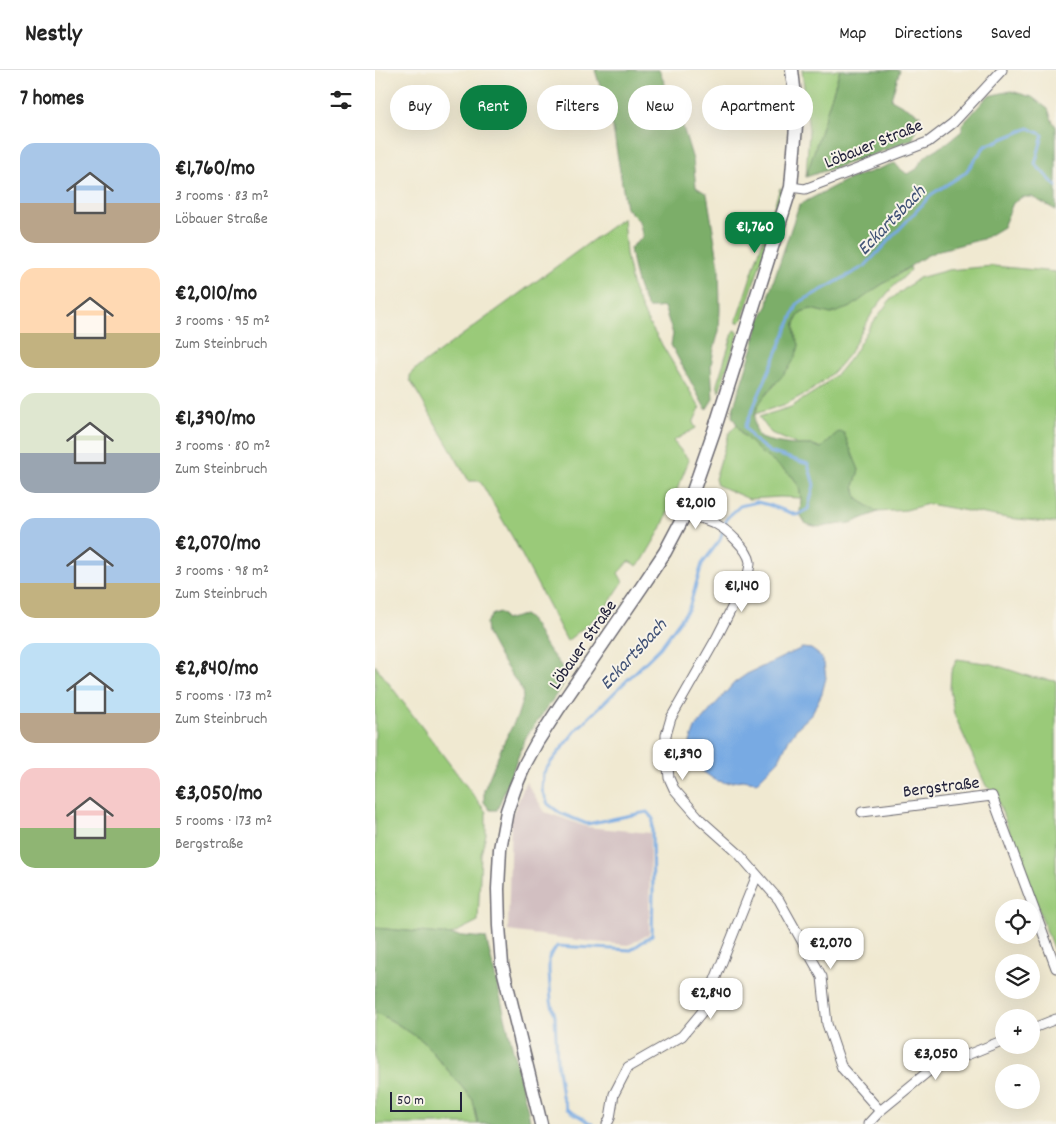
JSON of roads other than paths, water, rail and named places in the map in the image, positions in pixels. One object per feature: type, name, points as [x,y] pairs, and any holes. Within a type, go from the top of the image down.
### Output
[{"type":"main road","points":[[789,191],[797,114],[792,70]]},
{"type":"main road","name":"Löbauer Straße","points":[[541,1124],[502,965],[498,889],[500,849],[507,811],[526,762],[537,742],[660,559],[685,514],[711,440],[789,191]]},
{"type":"street","name":"Löbauer Straße","points":[[789,191],[805,189],[928,142],[953,123],[1002,70]]},
{"type":"street","points":[[685,514],[715,524],[732,535],[748,556],[749,569],[747,578],[671,718],[666,735],[669,778],[674,789],[701,820],[738,853],[779,900],[822,977],[827,1024],[842,1068],[880,1111]]},
{"type":"street","name":"Bergstraße","points":[[862,812],[992,796],[1056,968]]},
{"type":"street","points":[[607,1124],[610,1118],[613,1094],[628,1067],[682,1036],[702,1012],[757,875]]},
{"type":"street","points":[[1040,1025],[1056,1019]]},
{"type":"street","points":[[868,1124],[880,1111],[930,1070],[995,1044]]},
{"type":"water","points":[[802,648],[811,649],[818,654],[824,663],[826,678],[822,693],[811,715],[789,739],[779,760],[757,782],[742,780],[726,783],[715,780],[699,769],[690,753],[690,742],[695,728],[734,683],[747,674]]},
{"type":"waterway","name":"Eckartsbach","points":[[592,1124],[567,1109],[562,1096],[557,1061],[555,1016],[551,1001],[549,958],[557,946],[631,950],[652,935],[653,819],[647,812],[587,824],[560,813],[548,804],[542,790],[543,774],[577,729],[660,648],[689,608],[702,564],[720,540],[727,518],[740,506],[757,502],[797,515],[808,509],[814,485],[808,464],[770,452],[754,440],[745,427],[798,303],[865,266],[932,194],[965,173],[985,146],[1029,128],[1043,135],[1035,164],[1056,186]]}]
